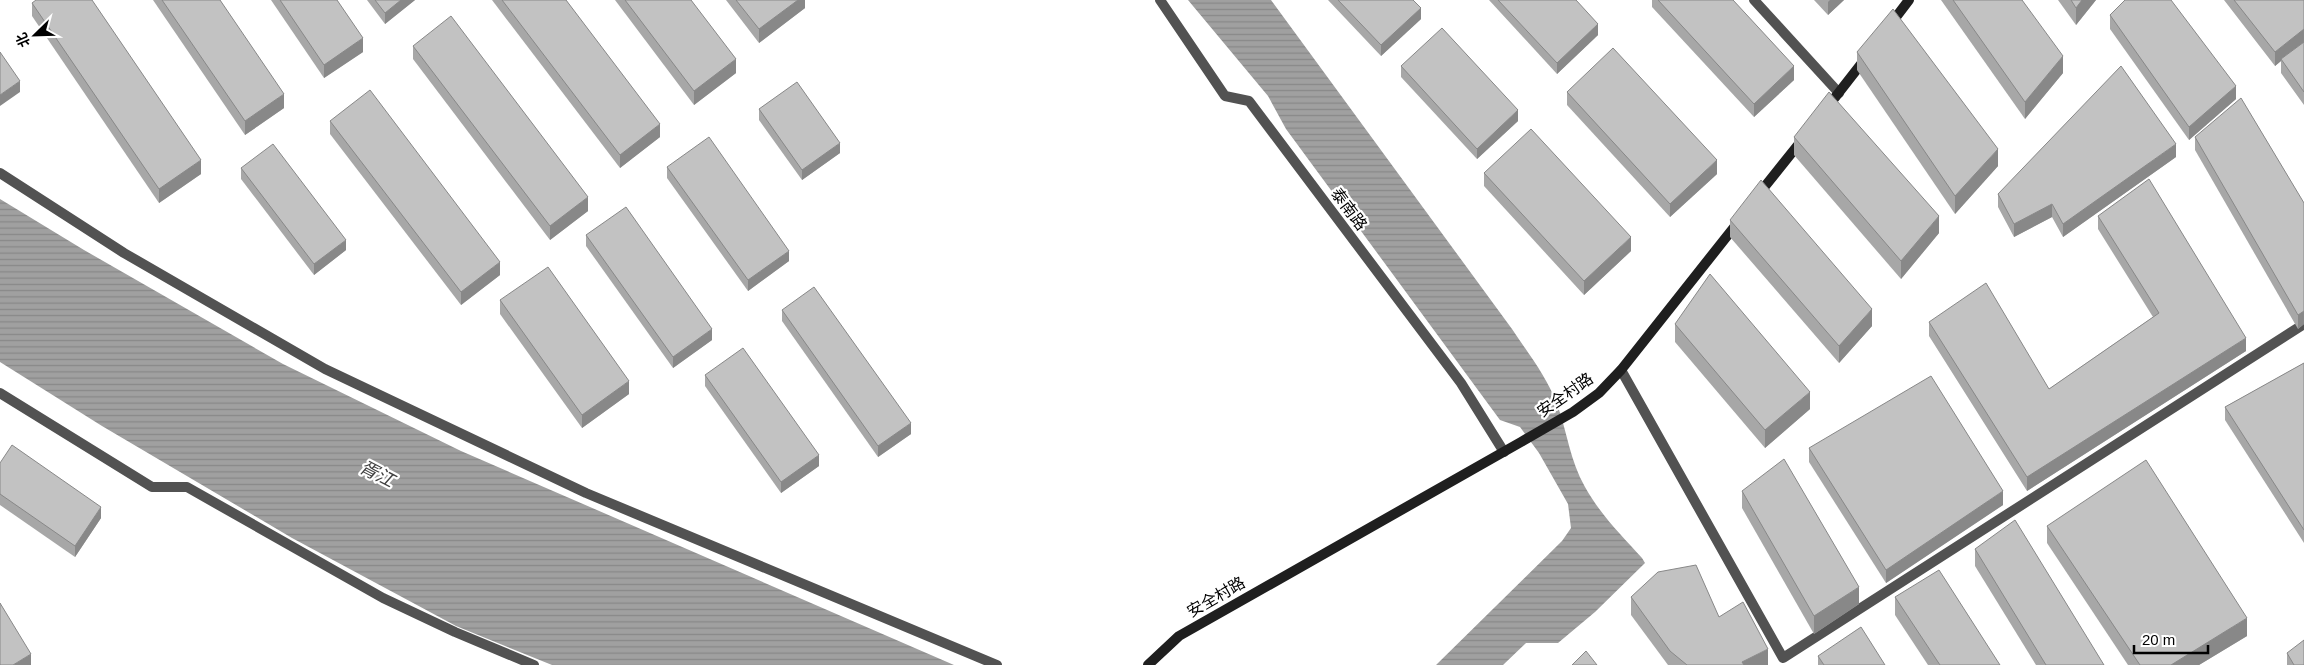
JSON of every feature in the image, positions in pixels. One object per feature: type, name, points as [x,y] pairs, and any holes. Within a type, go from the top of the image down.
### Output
[{"type":"street","name":"泰南路","points":[[1160,0],[1225,96],[1249,101],[1461,383],[1504,452]]},
{"type":"street","points":[[1754,0],[1839,93]]},
{"type":"street","points":[[1886,31],[1909,0]]},
{"type":"street","points":[[1821,116],[1874,46]]},
{"type":"street","name":"安全村路","points":[[1148,665],[1179,636],[1504,452],[1573,412],[1599,393],[1622,370],[1809,131]]},
{"type":"street","points":[[0,173],[124,253],[325,369],[586,493],[997,665]]},
{"type":"street","points":[[1622,370],[1783,658],[2304,324]]},
{"type":"street","points":[[0,393],[152,487],[187,487],[383,598],[455,632],[534,665]]},
{"type":"water","points":[[1188,0],[1271,0],[1512,329],[1543,375],[1557,404],[1572,456],[1585,487],[1604,515],[1645,563],[1595,612],[1558,643],[1526,643],[1503,665],[1436,665],[1562,541],[1571,528],[1568,504],[1539,453],[1520,427],[1500,420],[1286,129],[1268,96]]},
{"type":"water","name":"胥江","points":[[0,199],[84,250],[283,364],[461,451],[954,665],[552,665],[456,626],[292,538],[102,426],[0,362]]},
{"type":"building","points":[[36,0],[92,0],[201,160],[159,189],[32,3]]},
{"type":"building","points":[[162,0],[220,0],[284,94],[245,121]]},
{"type":"building","points":[[280,0],[337,0],[363,38],[324,65]]},
{"type":"building","points":[[375,0],[401,0],[385,13]]},
{"type":"building","points":[[502,0],[566,0],[660,124],[620,155]]},
{"type":"building","points":[[625,0],[691,0],[736,59],[694,91]]},
{"type":"building","points":[[736,0],[798,0],[759,29]]},
{"type":"building","points":[[1338,0],[1413,0],[1421,8],[1381,45]]},
{"type":"building","points":[[1498,0],[1576,0],[1598,24],[1557,63]]},
{"type":"building","points":[[1658,0],[1733,0],[1794,66],[1754,104]]},
{"type":"building","points":[[1953,0],[2022,0],[2063,56],[2025,102]]},
{"type":"building","points":[[2071,0],[2082,0],[2076,8]]},
{"type":"building","points":[[2125,0],[2171,0],[2236,86],[2189,127],[2110,15]]},
{"type":"building","points":[[2234,0],[2304,0],[2304,29],[2275,52]]},
{"type":"building","points":[[1893,9],[1998,149],[1955,196],[1857,52]]},
{"type":"building","points":[[451,16],[588,197],[550,226],[413,46]]},
{"type":"building","points":[[1442,28],[1518,110],[1477,149],[1401,66]]},
{"type":"building","points":[[2304,42],[2304,92],[2281,59]]},
{"type":"building","points":[[1613,48],[1717,160],[1670,204],[1567,92]]},
{"type":"building","points":[[0,52],[20,81],[0,95]]},
{"type":"building","points":[[2121,66],[2176,144],[2063,224],[2052,204],[2014,224],[1998,194]]},
{"type":"building","points":[[797,82],[840,143],[802,170],[759,109]]},
{"type":"building","points":[[370,90],[500,262],[461,292],[330,121]]},
{"type":"building","points":[[1829,92],[1939,216],[1901,261],[1794,137]]},
{"type":"building","points":[[2241,98],[2304,203],[2304,311],[2298,315],[2195,137]]},
{"type":"building","points":[[1531,129],[1631,237],[1584,281],[1484,173]]},
{"type":"building","points":[[709,137],[789,251],[748,280],[667,167]]},
{"type":"building","points":[[273,144],[346,240],[314,264],[241,168]]},
{"type":"building","points":[[2149,179],[2246,338],[2027,477],[1929,322],[1986,283],[2049,389],[2159,313],[2098,216]]},
{"type":"building","points":[[1761,180],[1872,309],[1839,346],[1730,220]]},
{"type":"building","points":[[626,207],[712,329],[673,357],[586,235]]},
{"type":"building","points":[[548,267],[629,381],[582,415],[500,300]]},
{"type":"building","points":[[1710,274],[1810,392],[1765,430],[1675,324]]},
{"type":"building","points":[[814,287],[911,423],[878,446],[782,310]]},
{"type":"building","points":[[743,348],[819,455],[781,482],[705,375]]},
{"type":"building","points":[[2304,363],[2304,530],[2225,407]]},
{"type":"building","points":[[1931,376],[2003,491],[1886,570],[1809,448]]},
{"type":"building","points":[[12,445],[101,507],[75,546],[0,494],[0,463]]},
{"type":"building","points":[[1784,459],[1859,587],[1814,616],[1742,491]]},
{"type":"building","points":[[2146,460],[2247,618],[2171,665],[2140,665],[2047,526]]},
{"type":"building","points":[[2015,520],[2104,665],[2046,665],[1975,549]]},
{"type":"building","points":[[1696,565],[1719,617],[1743,602],[1768,649],[1742,662],[1744,665],[1687,665],[1670,651],[1631,597],[1658,572]]},
{"type":"building","points":[[1939,570],[2000,665],[1940,665],[1895,597]]},
{"type":"building","points":[[0,603],[31,654],[13,665],[0,665]]},
{"type":"building","points":[[1861,627],[1885,665],[1824,665],[1818,656]]},
{"type":"building","points":[[2304,640],[2304,665],[2294,665],[2287,653]]},
{"type":"building","points":[[1586,651],[1597,665],[1572,665]]}]
